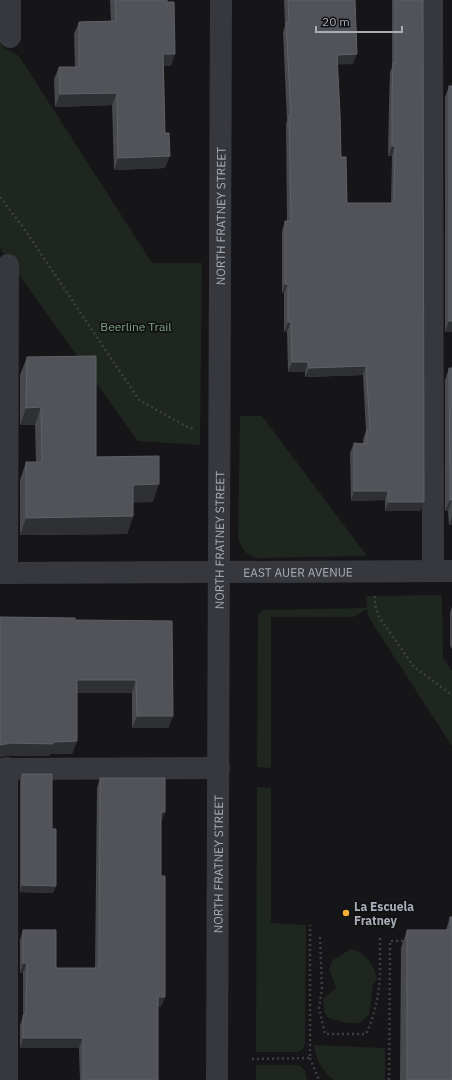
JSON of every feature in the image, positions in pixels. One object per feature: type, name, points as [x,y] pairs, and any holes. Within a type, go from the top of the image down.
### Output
[{"type":"street","points":[[10,0],[10,37]]},
{"type":"street","name":"NORTH FRATNEY STREET","points":[[217,1080],[221,0]]},
{"type":"street","points":[[432,0],[442,571]]},
{"type":"street","points":[[4,573],[8,264]]},
{"type":"street","name":"EAST AUER AVENUE","points":[[4,573],[442,571]]},
{"type":"street","points":[[7,1080],[4,768],[219,768]]},
{"type":"path","points":[[0,196],[139,400],[189,428],[220,429]]},
{"type":"path","points":[[375,572],[375,604],[379,617],[414,667],[452,695]]},
{"type":"path","points":[[310,925],[310,1058],[318,1080]]},
{"type":"path","points":[[320,937],[322,988],[319,1008],[324,1034],[366,1034],[374,1017],[381,987],[380,937]]},
{"type":"path","points":[[389,1080],[390,941],[413,941]]},
{"type":"path","points":[[252,1058],[310,1058]]},
{"type":"green space","name":"Beerline Trail","points":[[0,42],[4,48],[19,56],[152,263],[202,263],[200,445],[138,441],[0,248]]},
{"type":"green space","points":[[240,416],[262,416],[367,556],[256,558],[244,551],[238,538]]},
{"type":"green space","points":[[442,595],[443,658],[452,671],[452,746],[369,618],[367,609],[353,617],[271,617],[271,768],[257,767],[258,615],[263,610],[367,608],[366,596]]},
{"type":"green space","points":[[257,787],[271,788],[271,923],[306,925],[305,1044],[302,1050],[297,1052],[256,1052]]},
{"type":"green space","points":[[351,949],[365,956],[374,969],[377,979],[373,984],[369,1015],[359,1023],[347,1023],[328,1018],[324,1012],[323,999],[336,988],[329,969],[333,960]]},
{"type":"green space","points":[[314,1045],[385,1048],[385,1080],[334,1080],[320,1065],[316,1056]]},
{"type":"green space","points":[[256,1065],[299,1065],[305,1071],[307,1080],[256,1080]]},
{"type":"building","points":[[115,0],[167,0],[167,2],[174,2],[175,54],[163,54],[165,133],[169,133],[170,156],[118,158],[117,93],[60,94],[59,67],[79,67],[79,22],[116,21]]},
{"type":"building","points":[[288,0],[355,0],[357,54],[337,55],[341,157],[346,157],[347,203],[394,203],[395,146],[392,146],[392,95],[393,63],[395,63],[395,0],[423,0],[424,502],[388,502],[388,491],[354,491],[354,443],[366,444],[367,430],[370,430],[366,366],[309,368],[308,362],[292,362],[291,322],[288,322],[288,284],[285,284],[285,221],[291,221],[289,115],[291,115],[286,23],[289,22]]},
{"type":"building","points":[[449,86],[452,86],[452,321],[449,321]]},
{"type":"building","points":[[96,356],[96,457],[159,456],[159,484],[133,485],[133,516],[26,518],[26,462],[42,462],[41,407],[26,408],[27,357]]},
{"type":"building","points":[[449,368],[452,368],[452,500],[450,500]]},
{"type":"building","points":[[0,617],[75,618],[75,620],[172,621],[173,716],[137,716],[136,680],[77,680],[77,741],[53,742],[53,744],[11,743],[0,745]]},
{"type":"building","points":[[22,774],[52,774],[52,829],[56,829],[56,886],[22,885]]},
{"type":"building","points":[[100,778],[165,778],[165,812],[161,812],[161,876],[165,876],[165,997],[158,997],[158,1080],[83,1080],[83,1038],[23,1038],[23,1015],[26,1015],[27,963],[23,963],[23,930],[56,930],[56,968],[99,968]]},
{"type":"building","points":[[450,917],[452,917],[452,1080],[407,1080],[407,930],[450,930]]},
{"type":"place","name":"La Escuela Fratney","points":[[346,913]]}]
